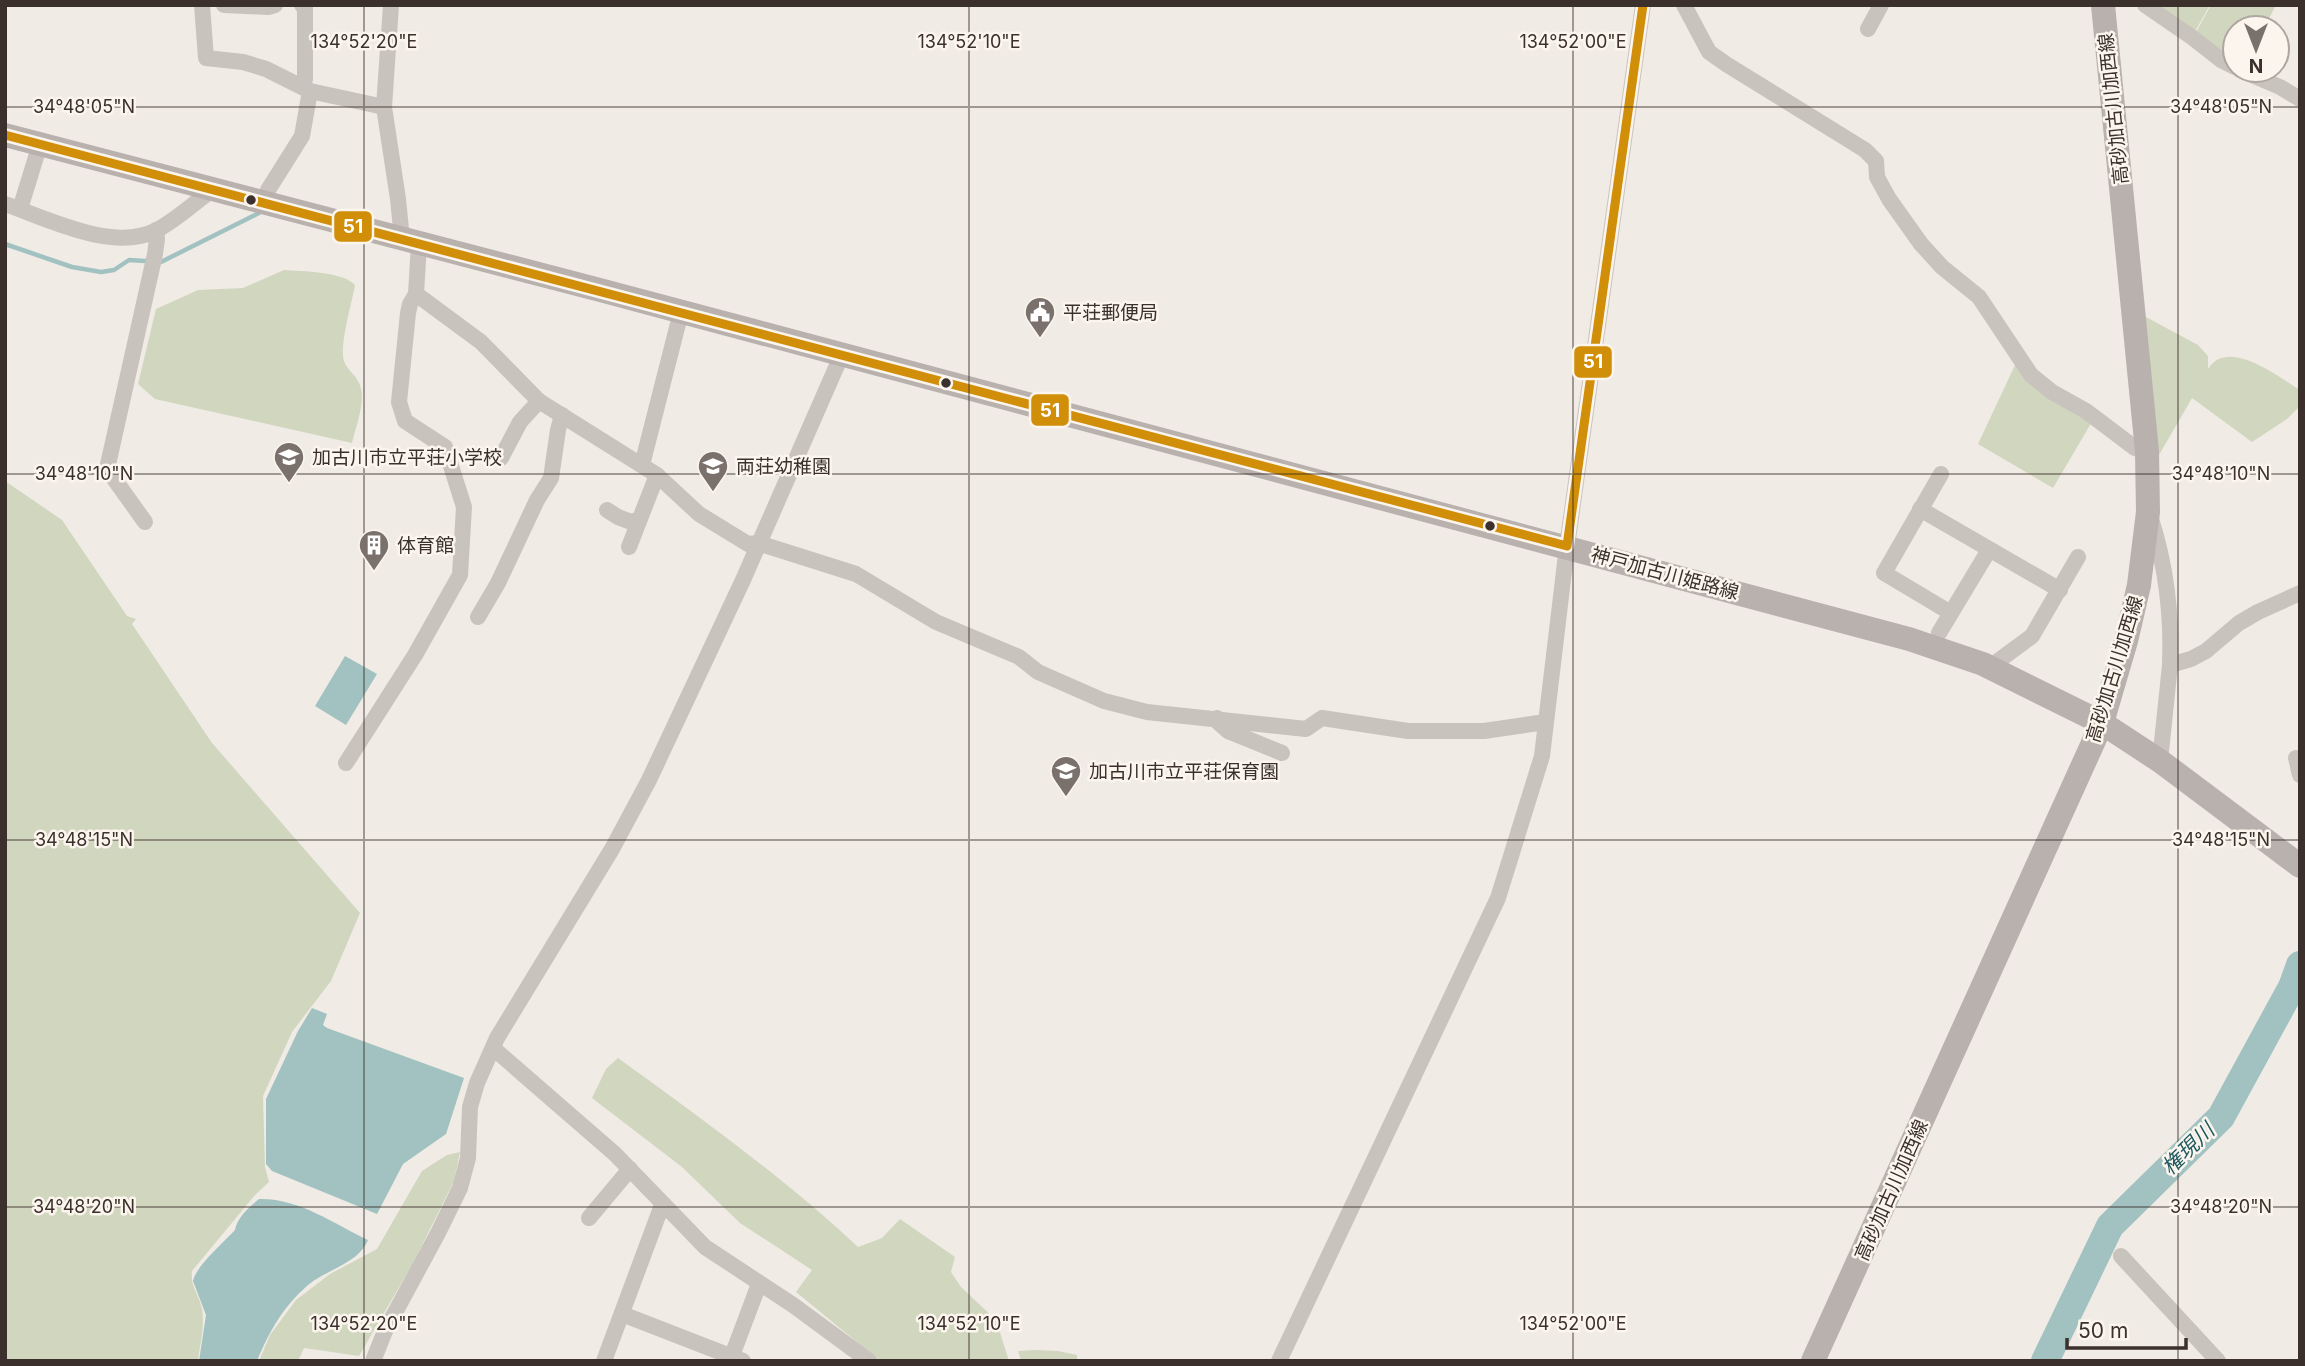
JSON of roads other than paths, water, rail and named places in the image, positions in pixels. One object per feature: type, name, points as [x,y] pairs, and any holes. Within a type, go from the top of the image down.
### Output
[{"type":"main road","name":"高砂加古川加西線","points":[[1813,1361],[2102,723],[2134,607],[2148,512],[2147,451],[2103,5]]},
{"type":"main road","name":"神戸加古川姫路線","points":[[5,135],[842,354],[1909,639],[1990,667],[2102,723],[2160,761],[2298,861]]},
{"type":"street","points":[[202,5],[206,58],[255,65],[306,89],[384,107]]},
{"type":"street","points":[[224,5],[275,5]]},
{"type":"street","points":[[264,203],[268,190],[302,136],[306,89],[305,8],[302,5]]},
{"type":"street","points":[[346,763],[415,655],[460,575],[464,507],[445,447],[405,421],[400,402],[408,313],[416,293],[411,241],[398,199],[384,107],[391,5]]},
{"type":"street","points":[[1279,1361],[1498,898],[1542,756],[1567,546],[1643,5]]},
{"type":"street","points":[[1684,5],[1709,52],[1841,133],[1876,161],[1877,177],[1921,244],[1942,267],[1979,297],[2031,375],[2052,392],[2086,411],[2135,448],[2147,451]]},
{"type":"street","points":[[1868,29],[1881,5]]},
{"type":"street","points":[[2145,5],[2221,60]]},
{"type":"street","points":[[2273,84],[2300,99]]},
{"type":"street","points":[[40,144],[13,206],[86,233],[140,236],[156,230],[212,190]]},
{"type":"street","points":[[145,522],[107,468],[153,260],[156,230]]},
{"type":"street","points":[[416,293],[481,342],[539,401],[657,475],[699,514],[748,544],[758,543],[856,574],[936,622],[1019,657],[1038,672],[1104,701],[1147,712],[1306,729],[1322,719],[1408,731],[1484,731],[1545,722]]},
{"type":"street","points":[[642,465],[681,312]]},
{"type":"street","points":[[373,1361],[385,1331],[460,1188],[468,1158],[470,1107],[477,1083],[493,1048],[515,1007],[612,849],[649,780],[743,580],[842,354]]},
{"type":"street","points":[[501,458],[520,422],[539,401]]},
{"type":"street","points":[[478,617],[498,583],[537,500],[551,478],[562,415]]},
{"type":"street","points":[[1941,474],[1884,573],[1951,613]]},
{"type":"street","points":[[629,547],[657,475]]},
{"type":"street","points":[[1920,509],[2060,590]]},
{"type":"street","points":[[607,510],[631,522],[638,520]]},
{"type":"street","points":[[2148,512],[2159,545],[2171,628],[2160,761]]},
{"type":"street","points":[[1939,633],[1989,550]]},
{"type":"street","points":[[1990,667],[2032,636],[2078,557]]},
{"type":"street","points":[[2170,665],[2206,651],[2239,623],[2300,593]]},
{"type":"street","points":[[1217,718],[1228,731],[1282,753]]},
{"type":"street","points":[[2296,758],[2300,775]]},
{"type":"street","points":[[493,1048],[615,1154],[705,1247],[793,1305],[869,1361]]},
{"type":"street","points":[[589,1218],[630,1169]]},
{"type":"street","points":[[604,1361],[662,1205]]},
{"type":"street","points":[[2121,1256],[2218,1361]]},
{"type":"street","points":[[622,1314],[735,1359],[759,1284]]},
{"type":"water","points":[[345,656],[377,674],[346,725],[315,706]]},
{"type":"water","points":[[312,1008],[327,1014],[323,1025],[327,1028],[464,1078],[446,1134],[403,1164],[377,1214],[272,1171],[266,1164],[266,1099],[298,1031]]},
{"type":"water","points":[[259,1199],[302,1207],[368,1240],[350,1261],[316,1279],[291,1302],[272,1329],[257,1361],[199,1361],[206,1315],[193,1281],[195,1275],[235,1230],[244,1213]]},
{"type":"waterway","points":[[5,244],[72,267],[101,272],[114,270],[129,260],[161,262],[259,213]]},
{"type":"waterway","name":"権現川","points":[[2045,1361],[2110,1226],[2221,1117],[2292,987],[2300,965]]},
{"type":"place","name":"平荘郵便局","points":[[1040,339]]},
{"type":"place","name":"加古川市立平荘小学校","points":[[289,484]]},
{"type":"place","name":"両荘幼稚園","points":[[713,493]]},
{"type":"place","name":"体育館","points":[[374,572]]},
{"type":"place","name":"加古川市立平荘保育園","points":[[1066,798]]}]
